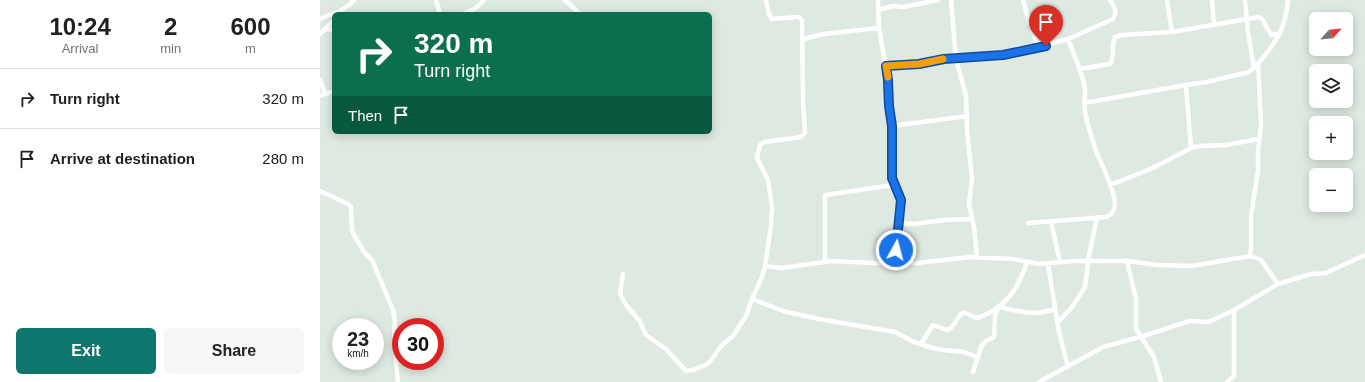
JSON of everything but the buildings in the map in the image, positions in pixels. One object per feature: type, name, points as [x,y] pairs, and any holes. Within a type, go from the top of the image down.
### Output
[{"type":"street","points":[[340,12],[354,0]]},
{"type":"street","points":[[436,0],[439,12]]},
{"type":"street","points":[[467,12],[476,8],[484,0]]},
{"type":"street","points":[[565,0],[578,12]]},
{"type":"street","points":[[623,274],[620,294],[626,305],[639,320],[646,336],[666,349],[686,372],[708,364],[722,345],[733,336],[746,316],[762,277],[771,226],[772,207],[768,180],[758,162],[757,155],[760,145],[762,142],[800,136],[805,133],[803,101],[803,23],[801,19],[796,17],[772,19],[769,14],[766,0]]},
{"type":"street","points":[[878,0],[879,28],[888,80],[889,106],[892,126],[891,170],[894,185],[901,200],[894,263]]},
{"type":"street","points":[[878,10],[938,0]]},
{"type":"street","points":[[951,0],[956,59],[965,88],[972,185],[969,204],[977,257]]},
{"type":"street","points":[[1023,0],[1038,47]]},
{"type":"street","points":[[886,66],[919,64],[944,59],[1013,54],[1068,39],[1113,19],[1115,12],[1114,5],[1110,0]]},
{"type":"street","points":[[1167,0],[1172,32]]},
{"type":"street","points":[[1212,0],[1214,24]]},
{"type":"street","points":[[1245,0],[1246,18],[1254,68]]},
{"type":"street","points":[[1084,103],[1186,84],[1207,82],[1238,76],[1249,72],[1273,46],[1280,33],[1287,12],[1288,0]]},
{"type":"street","points":[[320,19],[332,13]]},
{"type":"street","points":[[1079,69],[1110,64],[1112,61],[1113,41],[1118,36],[1172,32],[1246,18],[1261,18],[1271,35],[1280,33]]},
{"type":"street","points":[[320,34],[332,22]]},
{"type":"street","points":[[803,39],[828,33],[879,28]]},
{"type":"street","points":[[325,29],[332,30]]},
{"type":"street","points":[[1028,223],[1097,218],[1109,216],[1114,210],[1115,203],[1110,185],[1095,148],[1086,118],[1084,103],[1085,92],[1079,69],[1068,39]]},
{"type":"street","points":[[1250,256],[1251,216],[1258,171],[1261,114],[1258,63]]},
{"type":"street","points":[[320,80],[322,94],[332,92]]},
{"type":"street","points":[[1186,84],[1191,148]]},
{"type":"street","points":[[892,126],[967,116]]},
{"type":"street","points":[[1110,185],[1153,168],[1191,148],[1200,146],[1226,145],[1259,139]]},
{"type":"street","points":[[826,261],[825,195],[894,185]]},
{"type":"street","points":[[320,190],[351,207],[352,230],[354,235],[364,252],[372,260],[392,306],[395,321],[394,339],[398,382]]},
{"type":"street","points":[[1058,322],[1083,292],[1086,282],[1087,262],[1097,218]]},
{"type":"street","points":[[899,223],[914,224],[945,220],[972,219]]},
{"type":"street","points":[[1050,221],[1060,262]]},
{"type":"street","points":[[1039,382],[1103,347],[1190,321],[1207,322],[1213,320],[1234,310],[1278,284],[1311,274],[1326,273],[1365,254]]},
{"type":"street","points":[[765,266],[782,268],[826,261],[917,263],[977,257],[1013,259],[1048,264],[1060,262],[1127,261],[1158,265],[1192,266],[1250,256],[1261,260],[1278,284]]},
{"type":"street","points":[[1127,261],[1136,299],[1136,329],[1154,357],[1161,382]]},
{"type":"street","points":[[973,372],[980,349],[984,343],[994,337],[995,316],[999,307],[1022,278],[1027,262]]},
{"type":"street","points":[[1048,264],[1055,309],[1068,366]]},
{"type":"street","points":[[752,299],[784,310],[819,319],[895,332],[921,344],[943,350],[964,352],[977,357]]},
{"type":"street","points":[[921,344],[933,325],[946,330],[951,328],[961,314],[977,318],[999,307],[1028,313],[1043,312],[1055,309]]},
{"type":"street","points":[[1228,382],[1234,376],[1234,310]]},
{"type":"slow traffic","points":[[888,77],[886,66],[919,64],[931,60],[943,59]]},
{"type":"route","points":[[896,250],[901,200],[894,185],[891,170],[892,126],[888,100],[889,88],[886,66],[919,64],[931,60],[1013,54],[1046,46]]}]
